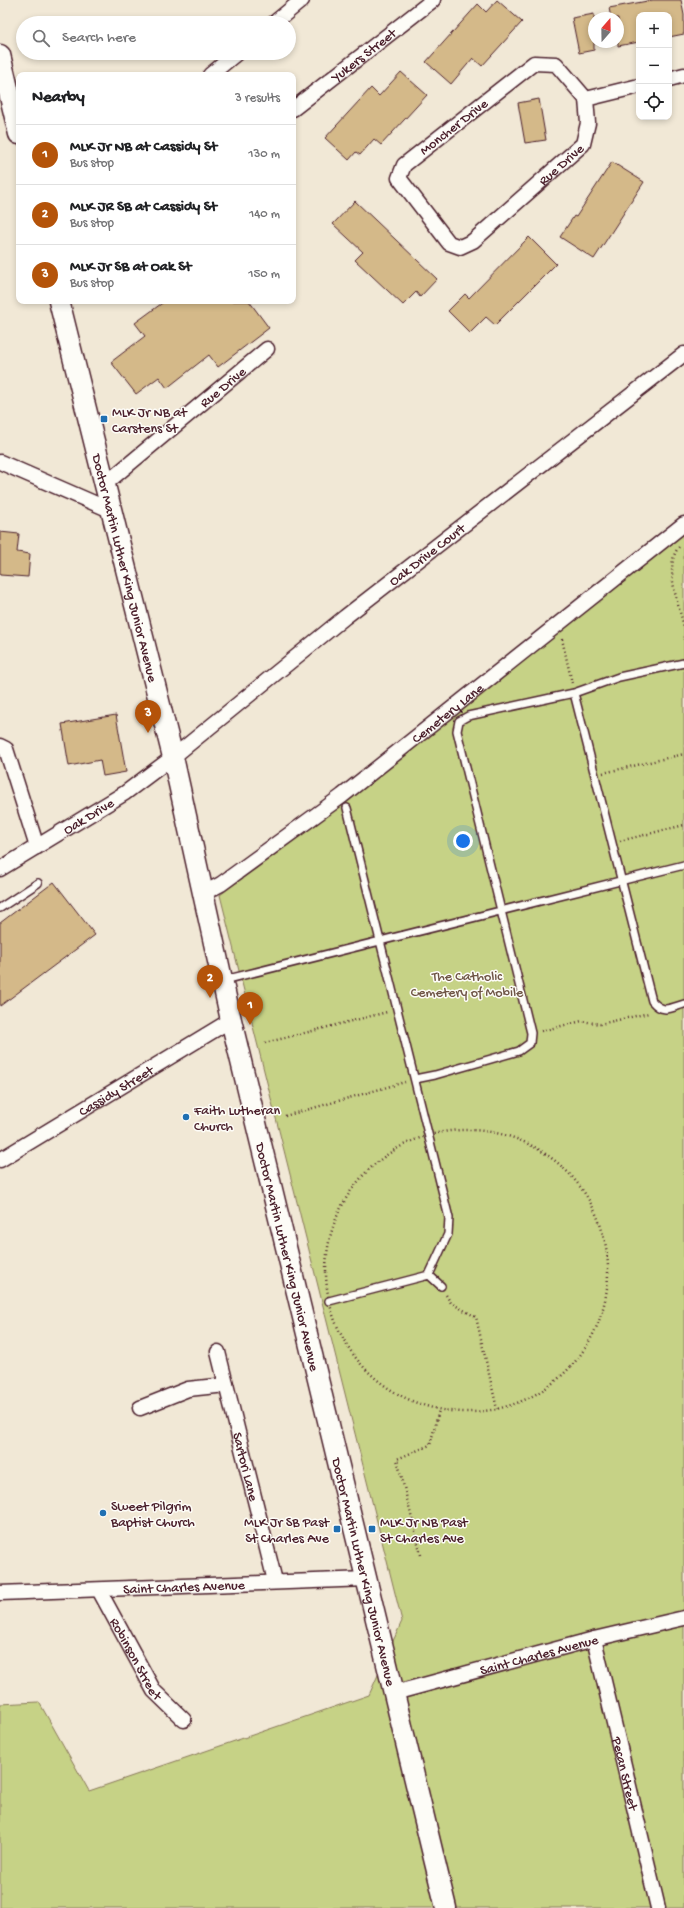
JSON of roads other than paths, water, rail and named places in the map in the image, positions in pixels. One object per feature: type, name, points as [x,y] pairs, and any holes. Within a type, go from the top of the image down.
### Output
[{"type":"main road","points":[[0,55],[16,122]]},
{"type":"main road","name":"Doctor Martin Luther King Junior Avenue","points":[[61,304],[110,510],[173,757],[231,1020],[446,1908]]},
{"type":"street","points":[[283,16],[302,0]]},
{"type":"street","name":"Yukers Street","points":[[296,107],[433,0]]},
{"type":"street","points":[[214,72],[228,60]]},
{"type":"street","name":"Moncher Drive","points":[[460,247],[449,243],[399,178],[404,165],[534,63],[556,64],[586,99]]},
{"type":"street","points":[[672,78],[684,75]]},
{"type":"street","points":[[586,99],[636,87]]},
{"type":"street","name":"Rue Drive","points":[[460,247],[472,242],[583,144],[588,123],[586,99]]},
{"type":"street","name":"Rue Drive","points":[[104,485],[266,349]]},
{"type":"street","name":"Oak Drive Court","points":[[173,757],[345,617],[684,354]]},
{"type":"street","points":[[0,462],[110,510]]},
{"type":"street","name":"Cemetery Lane","points":[[204,893],[221,884],[342,796],[684,524]]},
{"type":"street","points":[[0,746],[6,749],[37,847]]},
{"type":"street","name":"Oak Drive","points":[[0,869],[125,793],[173,757]]},
{"type":"street","name":"Cassidy Street","points":[[0,1160],[231,1020]]},
{"type":"street","name":"Sartori Lane","points":[[218,1352],[275,1581]]},
{"type":"street","points":[[140,1408],[188,1389],[226,1385]]},
{"type":"street","name":"Saint Charles Avenue","points":[[0,1593],[99,1590],[275,1581],[367,1579]]},
{"type":"street","name":"Robinson Street","points":[[99,1590],[154,1691],[184,1720]]},
{"type":"street","name":"Saint Charles Avenue","points":[[394,1693],[594,1639],[684,1618]]},
{"type":"street","name":"Pecan Street","points":[[594,1639],[658,1908]]},
{"type":"lane","points":[[415,1079],[518,1051],[530,1043],[531,1033],[457,731],[459,721],[468,716],[574,693],[618,678],[684,663]]},
{"type":"lane","points":[[574,693],[652,1000],[658,1008],[664,1010],[684,1004]]},
{"type":"lane","points":[[347,808],[449,1218],[448,1234],[429,1275]]},
{"type":"lane","points":[[223,981],[684,866]]},
{"type":"lane","points":[[0,908],[38,883]]},
{"type":"lane","points":[[429,1275],[441,1286]]},
{"type":"lane","points":[[329,1301],[429,1275]]},
{"type":"place","name":"MLK Jr NB at Carstens St","points":[[104,419]]},
{"type":"place","name":"MLK Jr SB at Oak St","points":[[148,733]]},
{"type":"place","name":"MLK JR SB at Cassidy St","points":[[210,998]]},
{"type":"place","name":"MLK Jr NB at Cassidy St","points":[[250,1025]]},
{"type":"place","name":"Faith Lutheran Church","points":[[186,1117]]},
{"type":"place","name":"Sweet Pilgrim Baptist Church","points":[[103,1513]]},
{"type":"place","name":"MLK Jr SB Past St Charles Ave","points":[[337,1529]]},
{"type":"place","name":"MLK Jr NB Past St Charles Ave","points":[[372,1529]]},
{"type":"park label","name":"The Catholic Cemetery of Mobile","points":[[467,984]]}]
